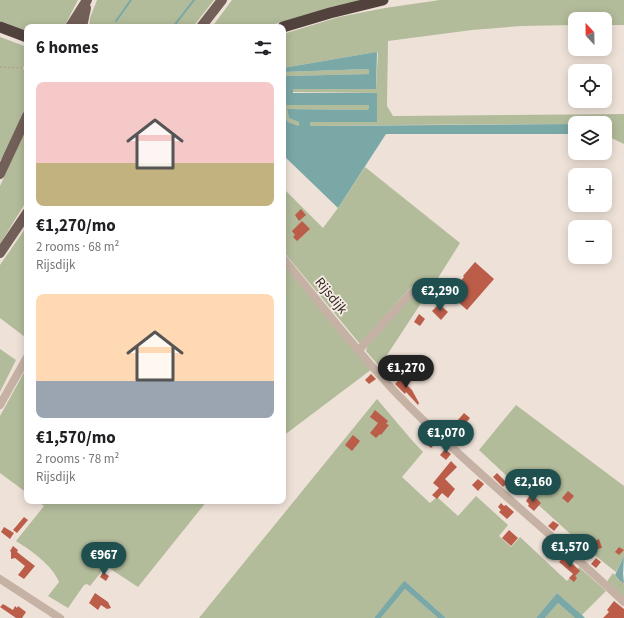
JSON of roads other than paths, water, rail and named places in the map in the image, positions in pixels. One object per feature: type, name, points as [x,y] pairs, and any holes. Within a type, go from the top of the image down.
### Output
[{"type":"highway","points":[[286,26],[330,13],[383,0]]},
{"type":"highway","points":[[0,26],[24,36]]},
{"type":"main road","points":[[72,24],[88,0]]},
{"type":"main road","points":[[82,24],[88,0]]},
{"type":"main road","points":[[203,24],[222,0]]},
{"type":"main road","points":[[0,174],[24,122]]},
{"type":"main road","points":[[0,253],[24,217]]},
{"type":"street","name":"Rijsdijk","points":[[286,262],[359,350],[398,394],[436,432],[624,602]]},
{"type":"street","points":[[359,350],[417,288],[425,287],[431,289]]},
{"type":"street","points":[[0,405],[24,362]]},
{"type":"street","points":[[0,579],[60,618]]},
{"type":"water","points":[[377,53],[376,89],[293,89],[293,93],[377,93],[377,122],[310,122],[310,126],[568,124],[568,134],[386,134],[338,208],[286,158],[286,119],[288,122],[299,126],[299,122],[289,118],[287,109],[368,110],[369,105],[286,105],[286,76],[369,74],[369,69],[286,72],[286,67]]},
{"type":"water","points":[[624,556],[623,574],[624,583],[615,575]]},
{"type":"water","points":[[404,581],[446,618],[438,618],[405,589],[381,618],[374,618]]},
{"type":"water","points":[[557,593],[585,618],[575,618],[558,603],[545,618],[536,618]]},
{"type":"waterway","points":[[116,21],[131,0]]},
{"type":"waterway","points":[[175,24],[194,0]]}]
